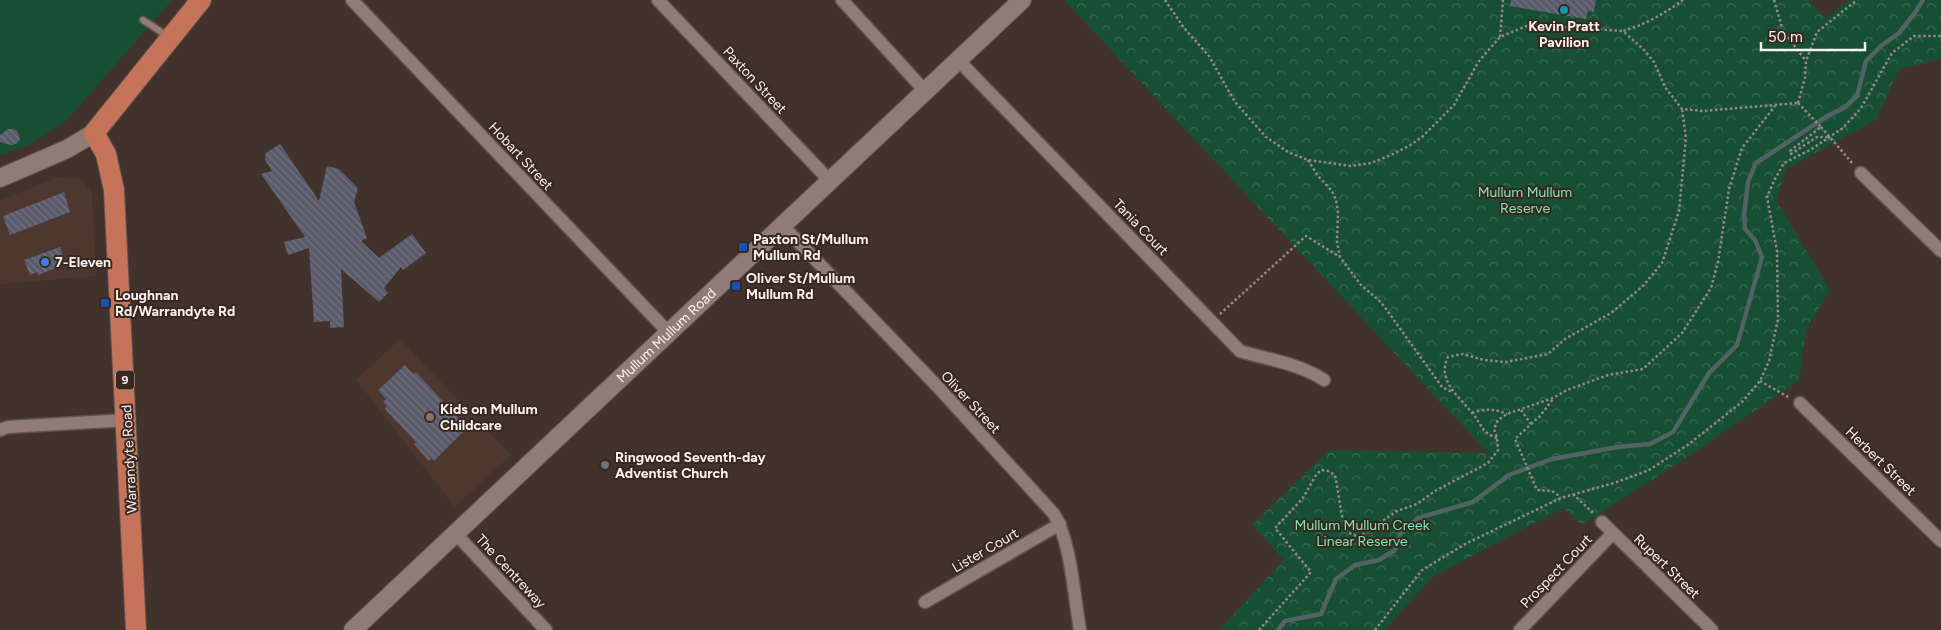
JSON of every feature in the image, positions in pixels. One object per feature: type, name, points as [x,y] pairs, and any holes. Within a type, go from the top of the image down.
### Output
[{"type":"main road","points":[[94,133],[201,0]]},
{"type":"main road","name":"Warrandyte Road","points":[[94,133],[106,154],[114,190],[136,630]]},
{"type":"street","name":"Hobart Street","points":[[352,0],[669,333]]},
{"type":"street","name":"Paxton Street","points":[[658,0],[830,181]]},
{"type":"street","points":[[842,0],[925,91]]},
{"type":"street","name":"Mullum Mullum Road","points":[[353,630],[1022,0]]},
{"type":"street","name":"Tania Court","points":[[959,61],[1240,351],[1292,364],[1309,370],[1324,380]]},
{"type":"street","points":[[0,178],[67,149],[94,133]]},
{"type":"street","points":[[1860,173],[1941,251]]},
{"type":"street","name":"Oliver Street","points":[[782,225],[1041,498],[1060,524],[1067,546],[1080,630]]},
{"type":"street","name":"Herbert Street","points":[[1800,403],[1941,541]]},
{"type":"street","points":[[0,430],[8,427],[127,420]]},
{"type":"street","name":"Rupert Street","points":[[1602,522],[1712,630]]},
{"type":"street","name":"Lister Court","points":[[925,602],[1060,524]]},
{"type":"street","name":"The Centreway","points":[[455,533],[546,630]]},
{"type":"street","name":"Prospect Court","points":[[1520,630],[1613,534]]},
{"type":"lane","points":[[143,20],[170,38]]},
{"type":"path","points":[[1165,0],[1184,28],[1209,56],[1228,92],[1250,121],[1276,145],[1308,160],[1351,166],[1371,163],[1409,146],[1439,121],[1454,105],[1479,61],[1500,37],[1529,25],[1623,30],[1642,24],[1664,13],[1683,0]]},
{"type":"path","points":[[1500,37],[1503,0]]},
{"type":"path","points":[[1774,0],[1783,30],[1806,61]]},
{"type":"path","points":[[1798,103],[1805,78],[1806,61],[1817,32],[1857,0]]},
{"type":"path","points":[[1497,438],[1486,434],[1472,413],[1454,393],[1445,375],[1444,365],[1448,357],[1462,354],[1484,360],[1506,362],[1548,354],[1565,339],[1611,313],[1643,286],[1662,263],[1679,211],[1686,138],[1682,109],[1665,87],[1654,62],[1623,30]]},
{"type":"path","points":[[1375,630],[1422,570],[1467,543],[1562,498],[1617,482],[1649,470],[1689,444],[1742,402],[1760,381],[1769,361],[1778,319],[1777,251],[1767,197],[1784,163],[1810,150],[1844,128],[1862,108],[1892,53],[1914,36],[1941,36]]},
{"type":"path","points":[[1682,109],[1703,111],[1798,103]]},
{"type":"path","points":[[1798,103],[1860,173]]},
{"type":"path","points":[[1259,630],[1311,572],[1275,528],[1304,498],[1316,474],[1321,470],[1328,471],[1335,476],[1340,495],[1342,519],[1347,532],[1359,537],[1397,511],[1417,504],[1435,491],[1488,463],[1498,450],[1494,429],[1498,420],[1507,414],[1553,398],[1567,390],[1608,375],[1642,369],[1682,333],[1712,288],[1718,262],[1729,189],[1742,148],[1775,106]]},
{"type":"path","points":[[1821,127],[1790,151],[1791,154],[1816,137],[1830,137]]},
{"type":"path","points":[[1308,160],[1318,176],[1332,191],[1336,200],[1338,212],[1337,242],[1340,258]]},
{"type":"path","points":[[1212,322],[1306,236],[1340,258],[1361,284],[1381,302],[1442,387],[1454,393]]},
{"type":"path","points":[[1760,381],[1800,403]]},
{"type":"path","points":[[1553,398],[1540,416],[1514,439],[1536,490],[1552,491],[1562,498]]},
{"type":"path","points":[[1472,413],[1479,410],[1499,410],[1507,414]]},
{"type":"path","points":[[1521,410],[1531,424]]},
{"type":"path","points":[[1573,494],[1602,522]]},
{"type":"shaded area","points":[[60,177],[82,180],[92,193],[96,276],[0,284],[0,200]]},
{"type":"shaded area","name":"Kids on Mullum Childcare","points":[[400,339],[511,455],[455,507],[356,380]]},
{"type":"green space","points":[[0,0],[172,0],[66,121],[29,145],[0,155]]},
{"type":"green space","name":"Mullum Mullum Reserve","points":[[1064,0],[1808,0],[1826,18],[1849,0],[1941,0],[1941,59],[1899,69],[1876,120],[1786,169],[1776,200],[1830,290],[1806,330],[1799,380],[1692,454],[1582,525],[1563,508],[1432,577],[1385,630],[1219,630],[1284,560],[1252,525],[1329,450],[1488,453]]},
{"type":"building","name":"Kevin Pratt Pavilion","points":[[1511,0],[1596,0],[1594,12],[1588,11],[1586,19],[1510,6]]},
{"type":"building","points":[[8,129],[14,129],[18,132],[20,140],[16,144],[11,145],[0,142],[0,135]]},
{"type":"building","points":[[280,144],[319,201],[327,166],[339,169],[358,188],[354,202],[367,238],[361,241],[379,258],[412,234],[426,253],[403,270],[401,267],[384,288],[388,293],[379,302],[341,269],[344,327],[330,328],[330,321],[314,322],[309,248],[288,255],[284,242],[305,237],[261,174],[272,171],[265,160],[266,153]]},
{"type":"building","points":[[64,192],[70,212],[10,235],[3,216]]},
{"type":"building","name":"7-Eleven","points":[[60,247],[66,264],[38,275],[37,272],[30,275],[24,260]]},
{"type":"building","points":[[405,365],[413,374],[416,372],[461,421],[456,425],[463,432],[434,461],[431,458],[429,461],[414,444],[416,442],[385,409],[387,406],[383,402],[386,399],[378,390]]},
{"type":"waterway","points":[[1278,630],[1285,621],[1321,614],[1336,579],[1355,565],[1379,560],[1395,550],[1400,534],[1418,518],[1473,502],[1509,475],[1552,459],[1618,447],[1650,444],[1673,432],[1709,373],[1737,345],[1762,257],[1755,240],[1745,229],[1744,215],[1748,182],[1756,163],[1829,115],[1844,108],[1857,96],[1866,61],[1881,46],[1899,33],[1923,0]]},
{"type":"place","name":"Kevin Pratt Pavilion","points":[[1564,10]]},
{"type":"place","name":"Paxton St/Mullum Mullum Rd","points":[[743,247]]},
{"type":"place","name":"7-Eleven","points":[[45,262]]},
{"type":"place","name":"Oliver St/Mullum Mullum Rd","points":[[736,286]]},
{"type":"place","name":"Loughnan Rd/Warrandyte Rd","points":[[105,303]]},
{"type":"place","name":"Kids on Mullum Childcare","points":[[430,417]]},
{"type":"place","name":"Ringwood Seventh-day Adventist Church","points":[[605,465]]},
{"type":"park label","name":"Mullum Mullum Creek Linear Reserve","points":[[1362,534]]}]
